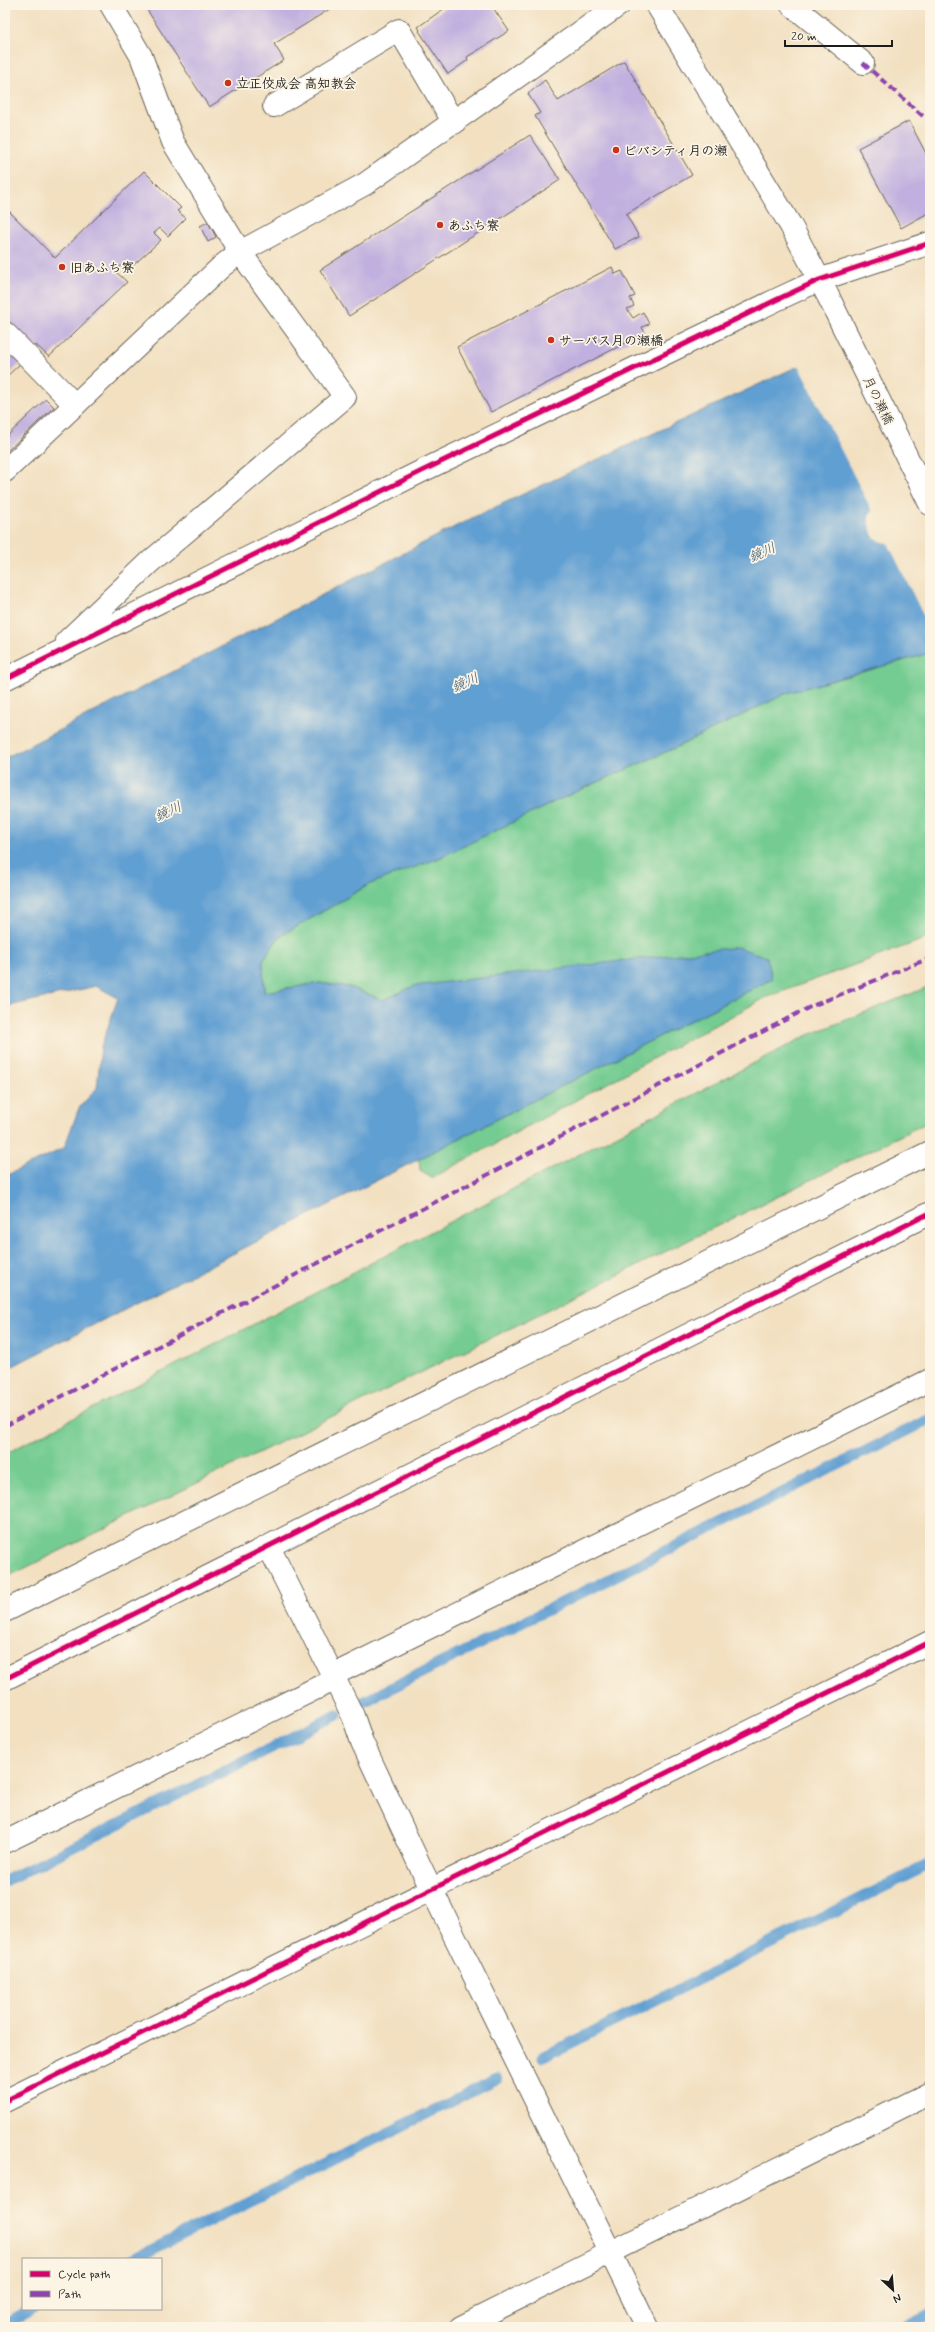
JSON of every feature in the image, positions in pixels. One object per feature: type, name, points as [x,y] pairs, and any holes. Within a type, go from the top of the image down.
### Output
[{"type":"street","points":[[50,657],[150,562],[345,397],[240,252],[173,142],[141,56],[110,5]]},
{"type":"street","points":[[5,471],[222,266],[240,252],[366,184],[619,5]]},
{"type":"street","name":"月の瀬橋","points":[[657,5],[791,226],[824,288],[930,504]]},
{"type":"street","points":[[792,5],[863,63]]},
{"type":"street","points":[[274,106],[398,30],[454,122]]},
{"type":"street","points":[[5,679],[422,471],[824,288],[930,243]]},
{"type":"street","points":[[5,333],[75,405]]},
{"type":"street","points":[[5,1611],[930,1152]]},
{"type":"street","points":[[5,1679],[930,1213]]},
{"type":"street","points":[[5,1842],[930,1380]]},
{"type":"street","points":[[269,1547],[334,1677],[432,1890],[612,2253],[647,2327]]},
{"type":"street","points":[[5,2101],[930,1642]]},
{"type":"street","points":[[461,2327],[930,2093]]},
{"type":"green space","points":[[930,653],[930,937],[765,998],[432,1178],[420,1171],[419,1159],[772,979],[767,957],[414,986],[383,1000],[349,987],[319,983],[264,992],[263,960],[279,937],[370,884],[439,858],[573,793],[677,747],[787,693]]},
{"type":"green space","points":[[930,986],[930,1121],[5,1578],[5,1454],[804,1037]]},
{"type":"water","name":"鏡川","points":[[930,341],[930,653],[787,693],[677,747],[573,793],[439,858],[370,884],[279,937],[263,960],[264,992],[319,983],[349,987],[383,1000],[414,986],[737,947],[767,957],[772,979],[5,1370],[5,1176],[64,1148],[79,1108],[97,1088],[101,1047],[118,998],[96,986],[5,1007],[5,758],[474,517],[794,368]]},
{"type":"pier","points":[[930,339],[930,629],[888,543],[879,541],[873,536],[869,524],[869,517],[872,511],[798,365]]},
{"type":"building","points":[[144,5],[336,5],[274,44],[284,60],[209,107]]},
{"type":"building","points":[[449,5],[491,5],[509,31],[467,57],[468,60],[448,74],[419,31],[420,30],[418,27]]},
{"type":"building","points":[[624,61],[692,175],[626,214],[639,237],[615,249],[535,116],[540,113],[528,94],[545,80],[558,101]]},
{"type":"building","points":[[909,121],[930,161],[930,212],[901,228],[858,148]]},
{"type":"building","name":"あふち寮","points":[[530,135],[560,180],[349,316],[320,270]]},
{"type":"building","name":"旧あふち寮","points":[[144,171],[181,208],[177,211],[186,218],[168,236],[160,228],[154,233],[161,240],[129,269],[124,263],[115,271],[127,282],[49,357],[36,345],[33,347],[5,317],[5,214],[9,211],[55,258]]},
{"type":"building","points":[[208,222],[216,237],[208,242],[200,226]]},
{"type":"building","name":"サーパス月の瀬橋","points":[[612,267],[615,274],[622,271],[635,296],[630,298],[634,306],[627,309],[633,318],[643,312],[649,324],[642,327],[645,333],[491,412],[457,347]]},
{"type":"building","points":[[5,344],[22,362],[5,378]]},
{"type":"building","points":[[46,399],[54,407],[5,453],[5,438]]},
{"type":"waterway","points":[[361,1703],[930,1419]]},
{"type":"waterway","points":[[5,1881],[337,1715]]},
{"type":"waterway","points":[[543,2057],[930,1864]]},
{"type":"waterway","points":[[135,2258],[497,2079]]},
{"type":"waterway","points":[[5,2323],[31,2310]]},
{"type":"waterway","points":[[905,2327],[930,2315]]},
{"type":"marked path","points":[[863,63],[925,118],[930,118]]},
{"type":"marked path","points":[[5,1426],[812,1006],[930,958]]},
{"type":"cycle path","points":[[5,679],[422,471],[776,300],[819,280],[930,243]]},
{"type":"cycle path","points":[[5,1679],[930,1213]]},
{"type":"cycle path","points":[[5,2101],[930,1642]]},
{"type":"place","name":"立正佼成会 高知教会","points":[[228,83]]},
{"type":"place","name":"ビバシティ月の瀬","points":[[616,150]]},
{"type":"place","name":"あふち寮","points":[[440,225]]},
{"type":"place","name":"旧あふち寮","points":[[62,267]]},
{"type":"place","name":"サーパス月の瀬橋","points":[[551,340]]}]
